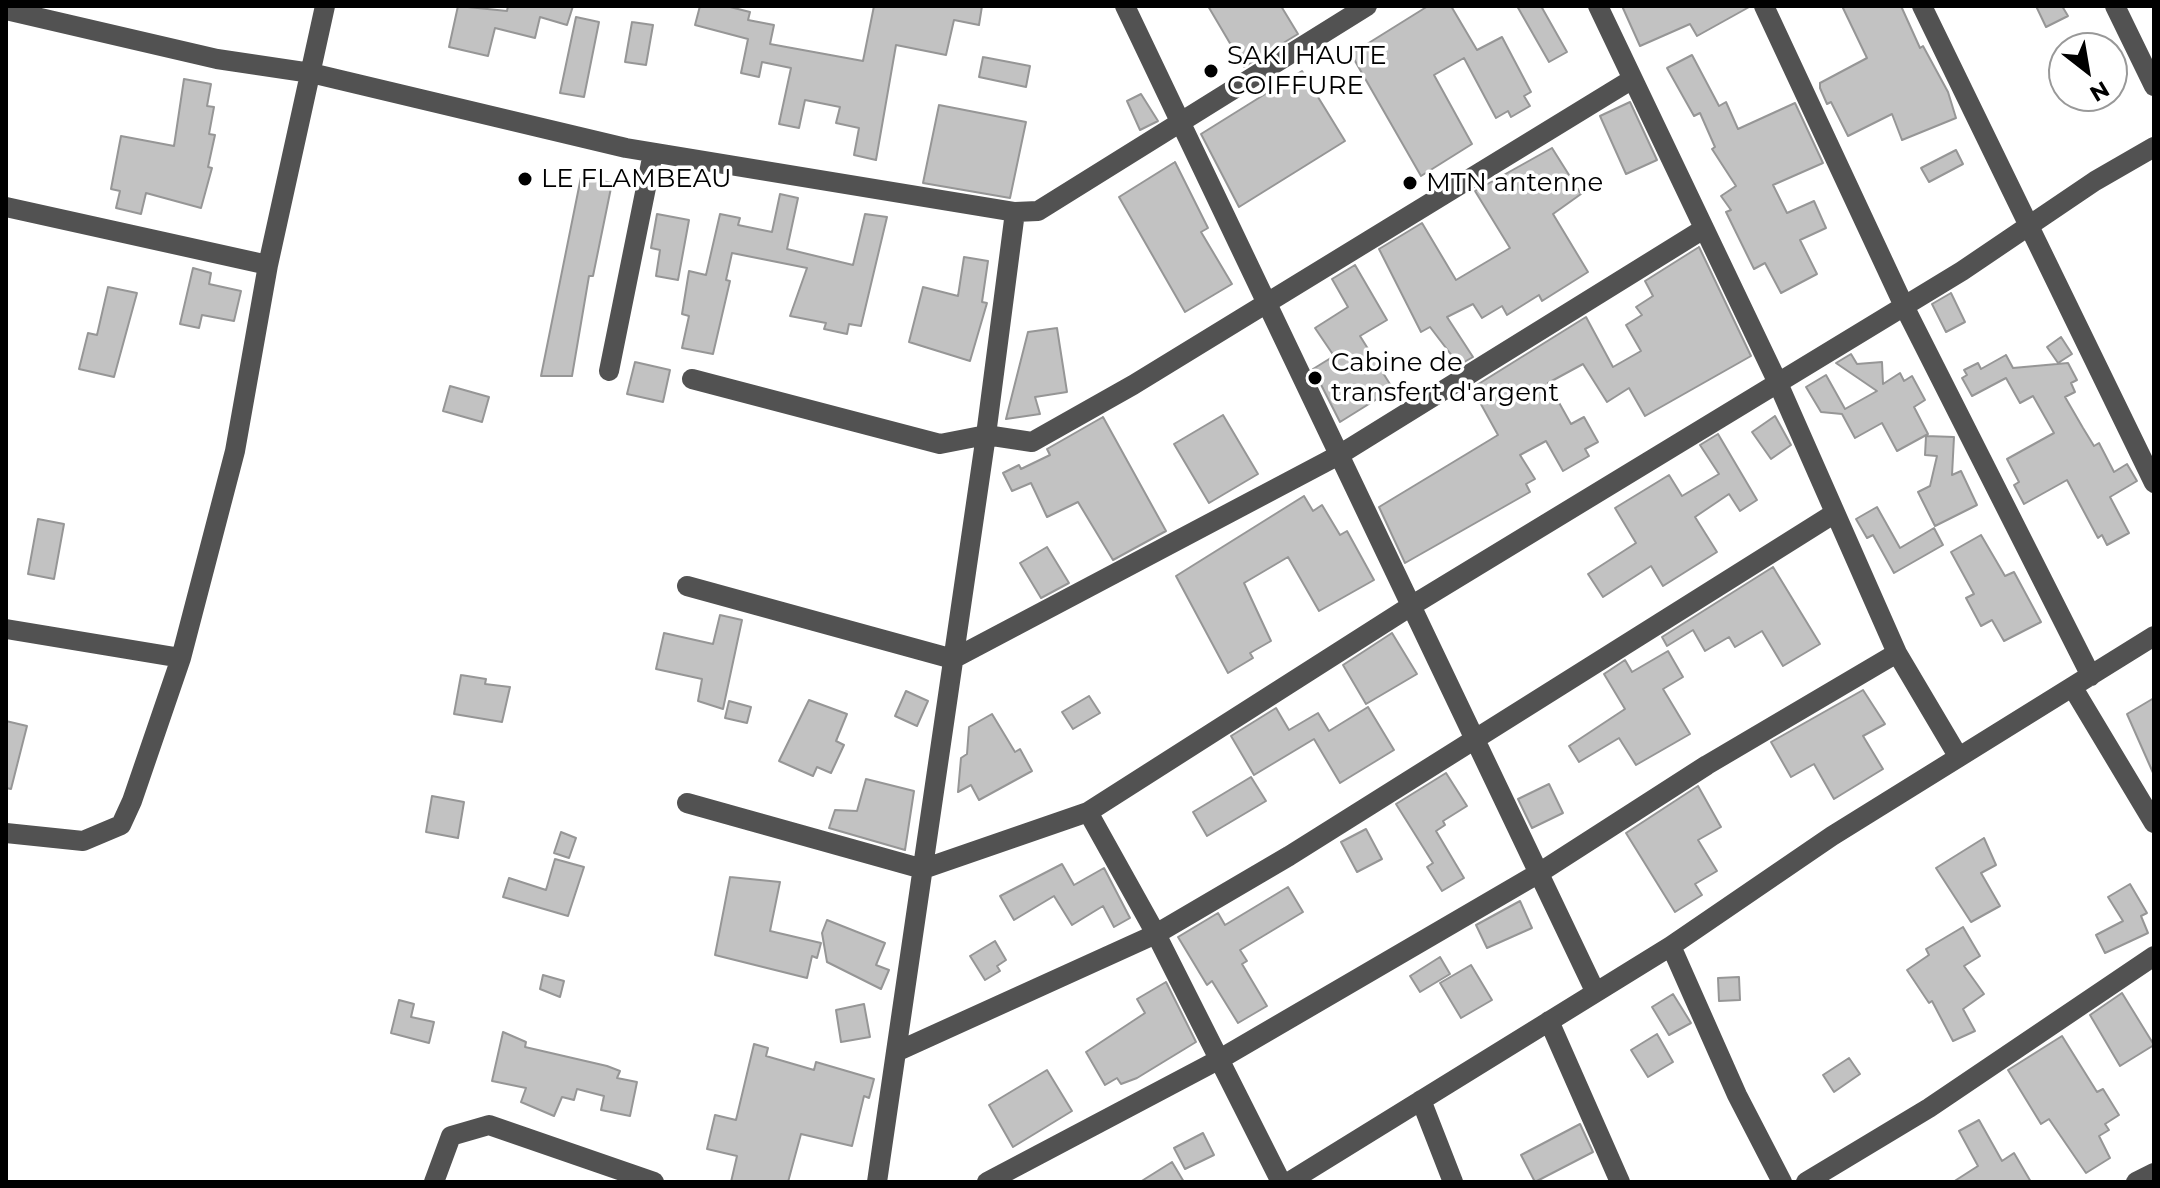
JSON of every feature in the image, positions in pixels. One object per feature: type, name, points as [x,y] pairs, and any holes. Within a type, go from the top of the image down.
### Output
[{"type":"street","points":[[6,833],[83,841],[121,825],[181,658],[235,451],[268,265],[325,6]]},
{"type":"street","points":[[1125,6],[1595,991]]},
{"type":"street","points":[[6,10],[63,15],[217,59],[311,73],[653,153],[1015,212],[1038,211],[1367,6]]},
{"type":"street","points":[[1598,6],[1702,230],[1777,381],[1897,653],[1958,756]]},
{"type":"street","points":[[1764,6],[1904,306],[2091,676]]},
{"type":"street","points":[[1922,6],[2154,483]]},
{"type":"street","points":[[2115,6],[2154,86]]},
{"type":"street","points":[[692,379],[940,444],[986,435],[1032,442],[1133,385],[1631,80]]},
{"type":"street","points":[[687,803],[923,869],[1088,812],[1411,606],[1904,306],[2095,181],[2154,147]]},
{"type":"street","points":[[609,371],[653,153]]},
{"type":"street","points":[[6,207],[268,265]]},
{"type":"street","points":[[877,1182],[986,435],[1015,212]]},
{"type":"street","points":[[687,586],[953,659],[1339,455],[1702,230]]},
{"type":"street","points":[[896,1052],[1156,934],[1289,856],[1473,737],[1835,513]]},
{"type":"street","points":[[6,629],[181,658]]},
{"type":"street","points":[[1289,1182],[1671,946],[1958,756],[2154,636]]},
{"type":"street","points":[[987,1182],[1220,1059],[1539,873],[1707,765],[1897,653]]},
{"type":"street","points":[[2073,688],[2154,823]]},
{"type":"street","points":[[1088,812],[1156,934],[1281,1182]]},
{"type":"street","points":[[1671,946],[1737,1095],[1782,1182]]},
{"type":"street","points":[[1806,1182],[1903,1125],[2154,956]]},
{"type":"street","points":[[1549,1021],[1620,1182]]},
{"type":"street","points":[[1421,1100],[1453,1182]]},
{"type":"street","points":[[434,1182],[451,1136],[489,1125],[654,1182]]},
{"type":"street","points":[[2136,1182],[2154,1173]]},
{"type":"building","points":[[458,6],[507,11],[508,6],[573,6],[567,25],[540,17],[535,38],[495,28],[488,56],[449,47]]},
{"type":"building","points":[[700,6],[726,6],[750,12],[748,20],[774,25],[770,44],[863,61],[874,6],[982,6],[979,25],[954,20],[946,55],[896,45],[876,160],[854,155],[859,128],[836,123],[840,107],[805,100],[799,128],[779,124],[791,68],[762,62],[759,77],[741,73],[748,39],[695,25]]},
{"type":"building","points":[[1208,6],[1281,6],[1298,34],[1244,67]]},
{"type":"building","points":[[1428,6],[1451,6],[1477,50],[1502,37],[1531,92],[1524,96],[1530,106],[1511,117],[1508,111],[1496,118],[1464,58],[1434,75],[1472,144],[1421,176],[1351,54]]},
{"type":"building","points":[[1517,6],[1541,6],[1567,52],[1549,62]]},
{"type":"building","points":[[1622,6],[1751,6],[1697,36],[1690,24],[1640,46]]},
{"type":"building","points":[[1842,6],[1901,6],[1920,48],[1923,46],[1948,92],[1956,118],[1902,140],[1892,114],[1848,136],[1831,102],[1827,104],[1820,88],[1820,83],[1867,58]]},
{"type":"building","points":[[2036,6],[2062,6],[2068,16],[2046,27]]},
{"type":"building","points":[[576,17],[599,22],[584,97],[560,93]]},
{"type":"building","points":[[632,22],[653,25],[646,65],[625,62]]},
{"type":"building","points":[[1692,55],[1719,106],[1726,102],[1738,129],[1795,103],[1823,163],[1773,185],[1787,213],[1814,201],[1826,228],[1800,240],[1817,274],[1781,293],[1765,263],[1754,269],[1726,212],[1731,210],[1721,196],[1736,186],[1712,149],[1715,147],[1700,113],[1694,116],[1667,68]]},
{"type":"building","points":[[983,57],[1030,66],[1026,87],[979,77]]},
{"type":"building","points":[[1302,71],[1345,141],[1239,207],[1201,134]]},
{"type":"building","points":[[184,79],[211,84],[207,106],[214,107],[209,134],[215,135],[208,167],[212,168],[201,208],[146,193],[141,214],[116,208],[120,191],[111,189],[121,136],[174,146]]},
{"type":"building","points":[[1141,94],[1158,121],[1140,130],[1127,101]]},
{"type":"building","points":[[1630,102],[1657,160],[1626,174],[1600,116]]},
{"type":"building","points":[[939,105],[1026,122],[1010,198],[923,183]]},
{"type":"building","points":[[1552,148],[1581,194],[1553,214],[1588,272],[1542,301],[1539,295],[1507,315],[1502,306],[1482,318],[1473,304],[1447,317],[1473,357],[1459,365],[1430,327],[1421,332],[1379,249],[1422,223],[1456,280],[1510,248],[1475,191]]},
{"type":"building","points":[[1956,150],[1963,164],[1929,182],[1921,168]]},
{"type":"building","points":[[1175,162],[1208,228],[1201,232],[1232,284],[1185,312],[1119,197]]},
{"type":"building","points":[[581,177],[612,183],[593,276],[589,276],[572,376],[541,376]]},
{"type":"building","points":[[780,194],[798,198],[787,249],[853,265],[865,214],[887,217],[861,326],[849,324],[847,334],[824,329],[826,323],[790,316],[807,268],[732,253],[726,280],[730,281],[713,354],[682,348],[689,316],[682,314],[689,271],[706,275],[720,214],[740,218],[738,225],[772,232]]},
{"type":"building","points":[[657,214],[689,220],[678,280],[656,276],[660,250],[651,248]]},
{"type":"building","points":[[1699,247],[1751,356],[1645,416],[1629,388],[1607,402],[1583,364],[1548,383],[1571,424],[1584,417],[1598,442],[1585,449],[1589,456],[1563,471],[1546,441],[1520,455],[1535,479],[1526,484],[1530,492],[1405,563],[1379,507],[1498,435],[1472,388],[1586,317],[1613,367],[1641,351],[1626,325],[1642,315],[1636,307],[1653,296],[1645,281]]},
{"type":"building","points":[[964,257],[988,261],[982,302],[987,303],[970,361],[909,342],[923,287],[958,296]]},
{"type":"building","points":[[1355,265],[1387,320],[1360,336],[1393,389],[1340,422],[1313,369],[1334,356],[1315,328],[1348,307],[1332,279]]},
{"type":"building","points":[[193,268],[211,273],[209,284],[241,291],[234,321],[202,315],[199,328],[180,324]]},
{"type":"building","points":[[108,287],[137,293],[114,377],[79,369],[88,333],[97,335]]},
{"type":"building","points":[[1951,293],[1965,322],[1946,332],[1932,304]]},
{"type":"building","points":[[1057,328],[1067,392],[1035,397],[1040,414],[1006,419],[1028,332]]},
{"type":"building","points":[[2061,337],[2072,354],[2058,363],[2047,347]]},
{"type":"building","points":[[1851,354],[1857,364],[1882,362],[1883,384],[1900,373],[1904,381],[1912,376],[1925,400],[1914,407],[1928,434],[1897,451],[1882,423],[1855,438],[1842,414],[1821,412],[1806,387],[1826,375],[1845,409],[1877,391],[1836,363]]},
{"type":"building","points":[[2006,355],[2013,368],[2068,363],[2077,380],[2071,383],[2075,392],[2065,397],[2083,428],[2094,446],[2099,443],[2114,472],[2127,464],[2137,481],[2110,497],[2129,533],[2107,545],[2102,535],[2098,538],[2067,480],[2024,504],[2014,485],[2019,482],[2007,459],[2054,433],[2033,396],[2020,403],[2006,378],[1972,396],[1962,378],[1967,375],[1964,370],[1978,363],[1981,369]]},
{"type":"building","points":[[635,362],[670,370],[663,402],[627,394]]},
{"type":"building","points":[[450,386],[489,397],[482,422],[443,411]]},
{"type":"building","points":[[1223,415],[1258,474],[1209,503],[1174,444]]},
{"type":"building","points":[[1775,416],[1791,445],[1771,459],[1752,432]]},
{"type":"building","points":[[1103,417],[1166,531],[1113,560],[1078,502],[1047,517],[1031,483],[1012,491],[1003,473],[1019,465],[1021,469],[1050,455],[1047,449]]},
{"type":"building","points":[[1718,434],[1757,500],[1740,511],[1729,494],[1695,517],[1717,552],[1663,586],[1651,566],[1603,597],[1588,574],[1636,543],[1615,508],[1669,475],[1682,496],[1719,474],[1700,445]]},
{"type":"building","points":[[1926,436],[1954,437],[1952,475],[1961,471],[1977,505],[1935,526],[1918,492],[1930,486],[1937,456],[1925,455]]},
{"type":"building","points":[[1304,496],[1313,511],[1322,505],[1340,535],[1347,531],[1374,580],[1319,611],[1288,557],[1244,583],[1271,641],[1250,653],[1253,658],[1228,673],[1176,576]]},
{"type":"building","points":[[1877,507],[1900,548],[1934,528],[1943,545],[1894,573],[1873,535],[1867,538],[1856,519]]},
{"type":"building","points":[[38,519],[64,524],[54,579],[28,574]]},
{"type":"building","points":[[1981,535],[2005,576],[2014,572],[2041,622],[2004,641],[1992,620],[1981,626],[1966,598],[1974,594],[1951,552]]},
{"type":"building","points":[[1047,547],[1069,583],[1041,598],[1020,563]]},
{"type":"building","points":[[1773,567],[1820,644],[1783,666],[1762,631],[1735,647],[1729,637],[1705,651],[1693,630],[1667,646],[1662,637]]},
{"type":"building","points":[[720,615],[742,620],[723,709],[698,701],[702,679],[656,669],[664,633],[713,644]]},
{"type":"building","points":[[1392,633],[1417,674],[1366,704],[1343,665]]},
{"type":"building","points":[[1668,651],[1683,677],[1663,689],[1690,734],[1636,765],[1619,738],[1579,762],[1569,746],[1625,709],[1604,674],[1625,660],[1632,672]]},
{"type":"building","points":[[461,675],[486,679],[485,684],[510,687],[502,722],[454,714]]},
{"type":"building","points":[[1863,690],[1885,724],[1863,736],[1883,769],[1834,799],[1814,764],[1791,777],[1771,742]]},
{"type":"building","points":[[906,691],[928,701],[917,726],[895,716]]},
{"type":"building","points":[[1089,696],[1100,713],[1073,729],[1062,712]]},
{"type":"building","points":[[2154,698],[2154,775],[2127,714]]},
{"type":"building","points":[[809,700],[847,714],[836,741],[844,745],[831,773],[817,767],[813,776],[779,761]]},
{"type":"building","points":[[729,701],[751,707],[747,723],[725,718]]},
{"type":"building","points":[[1368,707],[1394,750],[1340,783],[1314,739],[1254,775],[1231,736],[1276,708],[1289,730],[1318,713],[1329,731]]},
{"type":"building","points":[[992,714],[1015,752],[1020,749],[1032,771],[979,800],[971,785],[958,792],[961,758],[967,754],[969,727]]},
{"type":"building","points":[[6,721],[27,726],[11,789],[6,788]]},
{"type":"building","points":[[1446,773],[1467,806],[1443,821],[1445,825],[1436,831],[1464,878],[1442,891],[1427,867],[1433,863],[1396,804]]},
{"type":"building","points":[[1251,777],[1266,801],[1207,836],[1193,812]]},
{"type":"building","points":[[866,779],[914,791],[905,850],[829,828],[835,810],[857,811]]},
{"type":"building","points":[[1549,784],[1563,813],[1532,828],[1518,799]]},
{"type":"building","points":[[1698,786],[1721,827],[1698,840],[1717,871],[1695,884],[1702,895],[1675,912],[1626,833]]},
{"type":"building","points":[[432,796],[464,802],[458,838],[426,832]]},
{"type":"building","points":[[1366,829],[1382,859],[1357,872],[1341,842]]},
{"type":"building","points":[[561,832],[576,838],[569,858],[554,853]]},
{"type":"building","points":[[1984,838],[1996,865],[1981,873],[2000,906],[1971,922],[1936,868]]},
{"type":"building","points":[[555,859],[584,867],[568,916],[503,897],[509,878],[546,890]]},
{"type":"building","points":[[1062,864],[1074,885],[1104,868],[1130,918],[1114,927],[1103,906],[1072,925],[1054,896],[1014,920],[1000,896]]},
{"type":"building","points":[[730,877],[780,882],[770,931],[821,943],[817,958],[812,956],[807,978],[715,955]]},
{"type":"building","points":[[2130,884],[2147,913],[2141,916],[2148,933],[2105,953],[2096,935],[2123,921],[2108,897]]},
{"type":"building","points":[[1288,887],[1303,912],[1240,950],[1247,961],[1242,964],[1267,1006],[1238,1023],[1212,981],[1207,985],[1178,937],[1218,913],[1225,925]]},
{"type":"building","points":[[1520,901],[1532,928],[1487,948],[1476,925]]},
{"type":"building","points":[[827,920],[885,943],[876,965],[889,970],[881,989],[827,962],[822,933]]},
{"type":"building","points":[[1963,927],[1980,956],[1964,966],[1984,994],[1963,1009],[1975,1031],[1953,1041],[1932,1001],[1929,1003],[1907,970],[1929,955],[1926,949]]},
{"type":"building","points":[[995,941],[1006,960],[997,966],[1000,971],[985,980],[970,956]]},
{"type":"building","points":[[1440,957],[1450,974],[1420,992],[1410,976]]},
{"type":"building","points":[[1471,965],[1492,1000],[1461,1018],[1440,983]]},
{"type":"building","points":[[543,975],[564,981],[560,997],[540,989]]},
{"type":"building","points":[[1739,977],[1740,1000],[1719,1001],[1718,978]]},
{"type":"building","points":[[1166,982],[1196,1042],[1137,1078],[1121,1084],[1117,1078],[1105,1085],[1086,1052],[1145,1013],[1137,999]]},
{"type":"building","points":[[2122,993],[2154,1045],[2120,1066],[2090,1015]]},
{"type":"building","points":[[1673,994],[1691,1023],[1669,1035],[1652,1007]]},
{"type":"building","points":[[399,1000],[414,1004],[411,1017],[434,1022],[429,1043],[391,1033]]},
{"type":"building","points":[[864,1004],[870,1037],[841,1042],[836,1010]]},
{"type":"building","points":[[503,1032],[526,1042],[525,1047],[607,1066],[620,1071],[617,1078],[637,1082],[630,1116],[601,1110],[604,1096],[577,1089],[574,1100],[562,1097],[554,1116],[521,1102],[526,1088],[492,1081]]},
{"type":"building","points":[[1657,1034],[1673,1062],[1648,1077],[1631,1050]]},
{"type":"building","points":[[2062,1036],[2097,1092],[2103,1089],[2119,1115],[2105,1124],[2109,1130],[2099,1136],[2110,1158],[2086,1173],[2049,1119],[2041,1124],[2008,1070]]},
{"type":"building","points":[[754,1044],[768,1048],[766,1056],[814,1070],[816,1062],[874,1079],[869,1098],[864,1096],[852,1146],[801,1134],[788,1182],[731,1182],[737,1156],[707,1149],[715,1115],[736,1120]]},
{"type":"building","points":[[1849,1058],[1860,1074],[1834,1092],[1823,1075]]},
{"type":"building","points":[[1047,1070],[1072,1111],[1013,1147],[989,1105]]},
{"type":"building","points":[[1979,1120],[2002,1161],[2014,1153],[2031,1182],[1953,1182],[1978,1166],[1959,1131]]},
{"type":"building","points":[[1580,1124],[1593,1152],[1535,1182],[1521,1155]]},
{"type":"building","points":[[1203,1133],[1214,1155],[1185,1169],[1174,1148]]},
{"type":"building","points":[[1172,1162],[1184,1182],[1140,1182]]},
{"type":"place","name":"SAKI HAUTE COIFFURE","points":[[1211,71]]},
{"type":"place","name":"LE FLAMBEAU","points":[[525,179]]},
{"type":"place","name":"MTN antenne","points":[[1410,183]]},
{"type":"place","name":"Cabine de transfert d'argent","points":[[1315,378]]}]
